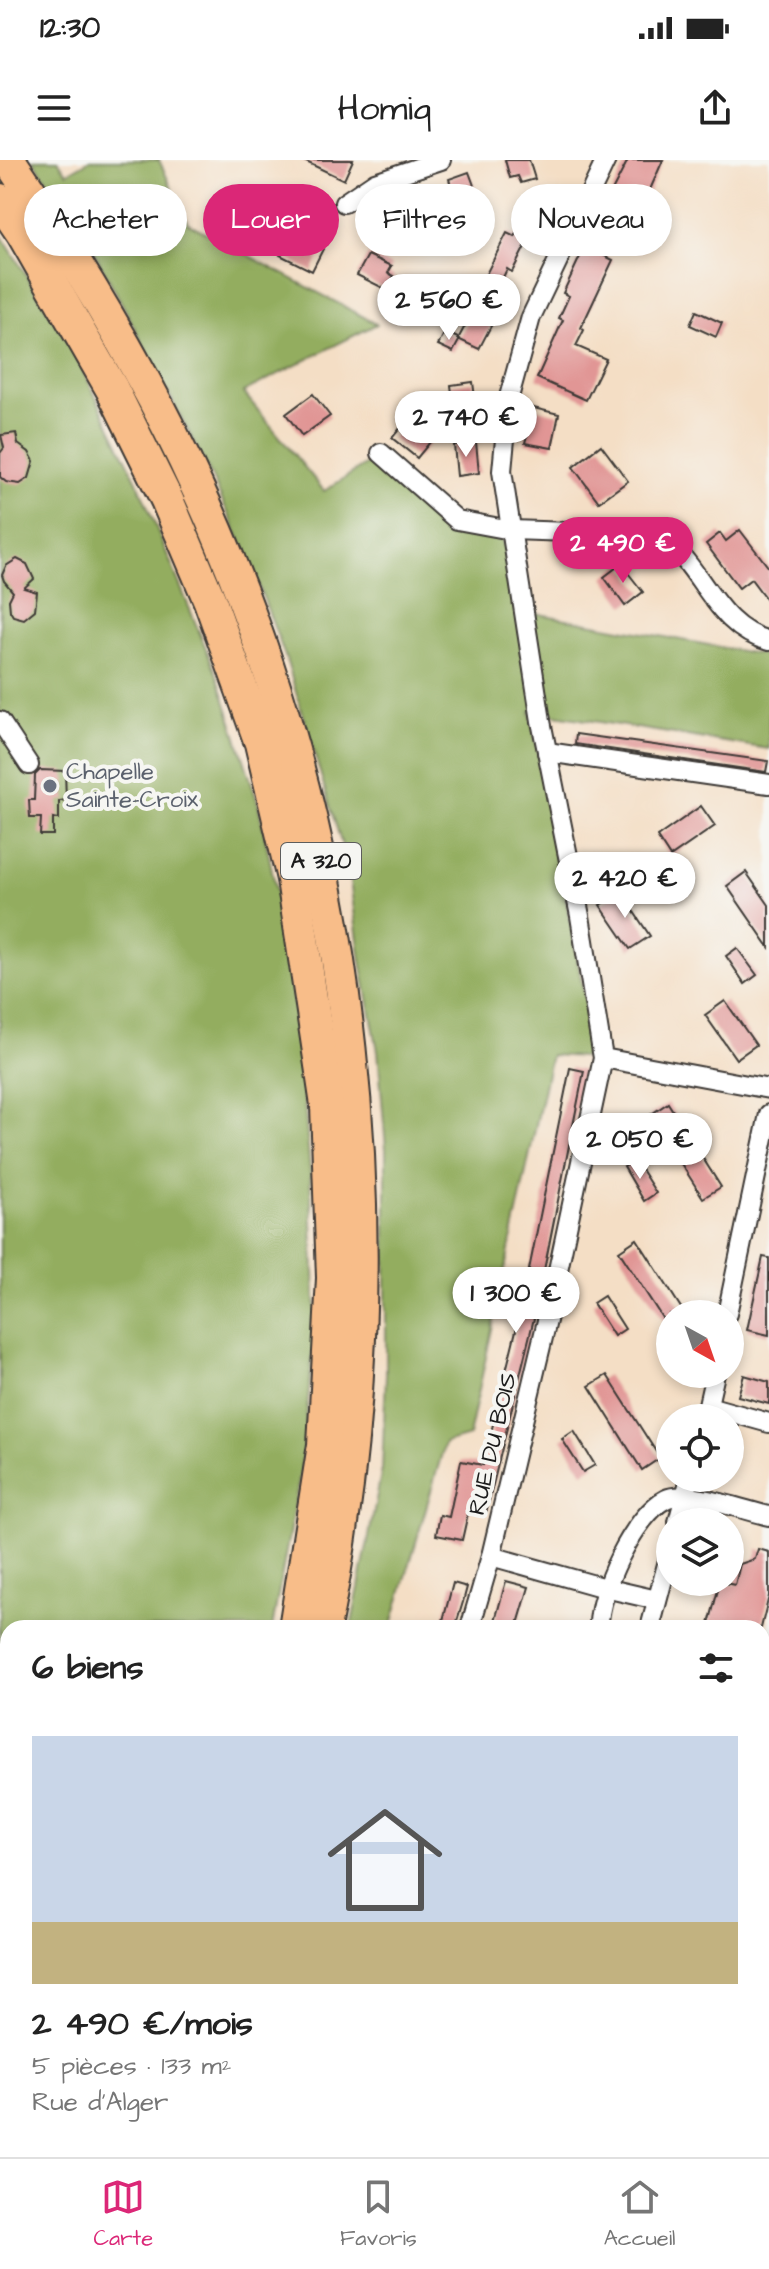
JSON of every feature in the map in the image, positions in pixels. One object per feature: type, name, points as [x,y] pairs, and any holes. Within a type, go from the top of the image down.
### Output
[{"type":"highway","name":"A 320","points":[[9,160],[48,218],[132,359],[198,488],[240,587],[289,733],[323,872],[357,1101],[362,1280],[352,1446],[325,1620]]},
{"type":"highway","name":"A 320","points":[[0,200],[23,234],[112,389],[167,500],[210,601],[261,743],[293,879],[327,1105],[333,1278],[324,1445],[296,1620]]},
{"type":"street","points":[[344,203],[375,182],[441,160]]},
{"type":"street","name":"RUE DU BOIS","points":[[472,1620],[491,1556],[550,1308],[603,1058],[580,916],[525,627],[502,471],[509,397],[531,317],[606,160]]},
{"type":"street","points":[[381,453],[457,520],[511,530],[657,535],[675,546],[730,621],[769,641]]},
{"type":"street","points":[[0,721],[29,765]]},
{"type":"street","points":[[547,752],[769,784]]},
{"type":"street","points":[[603,1058],[769,1089]]},
{"type":"street","points":[[730,1300],[769,1114]]},
{"type":"street","points":[[744,1419],[769,1423]]},
{"type":"street","points":[[600,1620],[605,1588],[622,1551],[650,1514],[678,1492]]},
{"type":"street","points":[[701,1492],[769,1516]]},
{"type":"street","points":[[491,1556],[657,1600]]},
{"type":"street","points":[[652,1620],[658,1596]]},
{"type":"green space","points":[[33,160],[58,160],[67,173],[90,160],[159,160],[170,184],[50,184]]},
{"type":"green space","points":[[187,221],[203,231],[203,256],[250,256],[377,324],[243,392],[324,491],[373,460],[454,533],[498,532],[534,613],[769,656],[769,749],[530,711],[596,1058],[551,1055],[469,1436],[445,1443],[393,1620],[353,1620],[382,1469],[386,1375],[386,1149],[378,1051],[361,962],[348,866],[286,659],[248,557],[208,469],[96,256],[187,256]]},
{"type":"green space","points":[[0,233],[75,354],[137,481],[217,675],[258,803],[282,919],[300,1051],[310,1172],[316,1320],[301,1469],[273,1620],[0,1620]]},
{"type":"building","points":[[302,160],[353,160],[344,180]]},
{"type":"building","points":[[505,160],[529,160],[535,179],[521,183],[518,176],[510,178]]},
{"type":"building","points":[[628,160],[663,160],[652,184],[616,184]]},
{"type":"building","points":[[469,172],[473,184],[451,184],[449,179]]},
{"type":"building","points":[[507,233],[511,235],[511,256],[520,256],[512,272],[507,269],[496,292],[506,297],[479,349],[458,339],[486,287],[481,284]]},
{"type":"building","points":[[282,256],[320,256],[312,271]]},
{"type":"building","points":[[370,256],[392,266],[388,273],[394,276],[387,290],[357,275]]},
{"type":"building","points":[[580,256],[605,256],[613,260],[581,328],[584,330],[576,346],[606,359],[586,400],[537,378],[563,320],[559,318],[569,296],[563,293]]},
{"type":"building","points":[[696,311],[722,323],[716,337],[690,325]]},
{"type":"building","points":[[445,332],[460,339],[453,352],[438,345]]},
{"type":"building","points":[[473,382],[477,414],[455,417],[451,385]]},
{"type":"building","points":[[313,394],[330,416],[302,436],[286,414]]},
{"type":"building","points":[[525,406],[559,414],[552,448],[525,443],[528,431],[520,429]]},
{"type":"building","points":[[406,421],[431,441],[417,458],[392,438]]},
{"type":"building","points":[[16,433],[18,444],[29,452],[34,461],[29,478],[20,484],[6,482],[0,477],[0,453],[4,448],[1,435]]},
{"type":"building","points":[[476,442],[479,473],[457,476],[454,445]]},
{"type":"building","points":[[601,445],[628,481],[599,502],[573,467]]},
{"type":"building","points":[[740,530],[769,568],[769,603],[751,579],[739,588],[706,544],[720,533],[726,541]]},
{"type":"building","points":[[17,559],[27,564],[34,579],[24,588],[37,592],[35,610],[24,619],[13,616],[10,611],[9,600],[13,592],[2,575],[6,566]]},
{"type":"building","points":[[621,564],[643,592],[625,606],[604,577]]},
{"type":"building","points":[[576,734],[768,761],[766,772],[575,744]]},
{"type":"building","points":[[40,770],[65,771],[66,800],[59,801],[59,819],[53,818],[53,835],[40,835],[41,818],[30,818],[29,800],[34,800],[35,775]]},
{"type":"building","points":[[701,806],[715,826],[670,857],[657,837]]},
{"type":"building","points":[[746,872],[769,905],[769,947],[727,886]]},
{"type":"building","points":[[620,891],[650,936],[630,949],[600,905]]},
{"type":"building","points":[[737,948],[757,975],[745,984],[726,956]]},
{"type":"building","points":[[725,1001],[756,1045],[736,1059],[705,1015]]},
{"type":"building","points":[[570,1068],[584,1071],[536,1310],[486,1513],[469,1509],[462,1540],[436,1535],[440,1515],[449,1517],[461,1461],[483,1465],[520,1314]]},
{"type":"building","points":[[668,1103],[721,1187],[703,1198],[650,1115]]},
{"type":"building","points":[[635,1160],[656,1193],[644,1201],[624,1167]]},
{"type":"building","points":[[637,1239],[676,1300],[656,1300],[656,1308],[619,1251]]},
{"type":"building","points":[[763,1257],[769,1258],[769,1335],[747,1330]]},
{"type":"building","points":[[604,1296],[625,1329],[614,1336],[593,1303]]},
{"type":"building","points":[[607,1375],[656,1452],[656,1461],[642,1470],[589,1386]]},
{"type":"building","points":[[744,1375],[769,1382],[769,1404],[738,1396],[740,1388],[744,1388]]},
{"type":"building","points":[[574,1431],[595,1465],[583,1472],[562,1439]]},
{"type":"building","points":[[758,1549],[769,1552],[769,1596],[763,1620],[710,1620],[716,1596],[744,1596],[744,1563],[755,1559]]},
{"type":"building","points":[[506,1581],[529,1587],[519,1620],[495,1620]]},
{"type":"building","points":[[453,1583],[467,1587],[457,1620],[443,1620]]},
{"type":"place","name":"Chapelle Sainte-Croix","points":[[50,786]]}]
